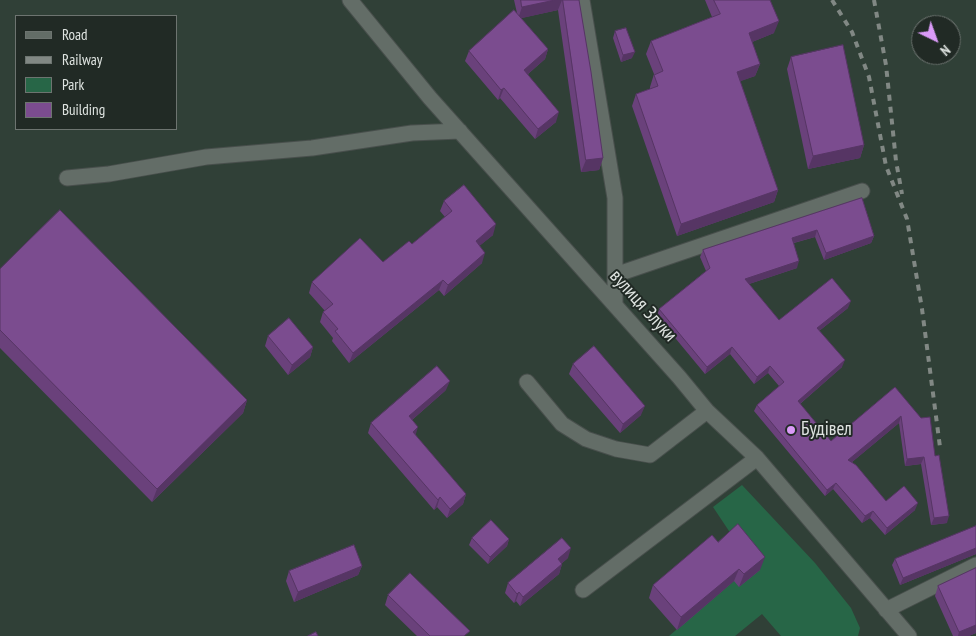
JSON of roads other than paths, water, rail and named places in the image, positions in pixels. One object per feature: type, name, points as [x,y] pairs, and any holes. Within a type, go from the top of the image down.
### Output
[{"type":"street","name":"вулиця Злуки","points":[[350,0],[430,98],[707,410],[757,458],[909,636]]},
{"type":"street","points":[[582,0],[615,198],[614,305]]},
{"type":"street","points":[[67,178],[109,174],[206,157],[312,148],[412,133],[460,131]]},
{"type":"street","points":[[615,275],[862,191]]},
{"type":"street","points":[[527,382],[562,424],[586,439],[616,449],[650,455],[707,410]]},
{"type":"street","points":[[583,590],[757,458]]},
{"type":"street","points":[[886,610],[976,565]]},
{"type":"railway","points":[[832,0],[852,32],[869,77],[886,166],[907,219],[922,309],[940,447]]},
{"type":"railway","points":[[874,0],[886,65],[896,161],[902,194]]},
{"type":"place","name":"Будівел","points":[[791,430]]}]
